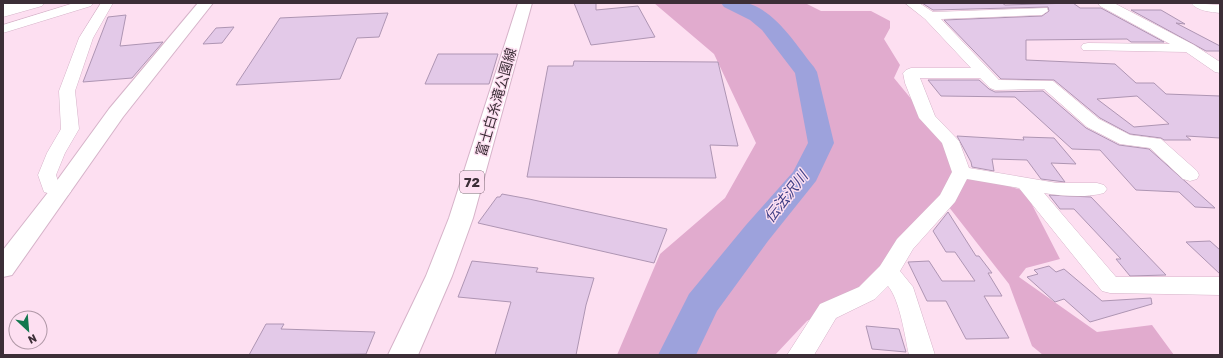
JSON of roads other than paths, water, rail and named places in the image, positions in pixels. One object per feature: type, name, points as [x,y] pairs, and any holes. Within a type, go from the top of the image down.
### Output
[{"type":"main road","points":[[3,6],[15,3]]},
{"type":"main road","points":[[3,268],[61,191],[116,113],[206,3]]},
{"type":"main road","name":"富士白糸滝公園線","points":[[402,355],[438,276],[461,218],[525,3]]},
{"type":"street","points":[[3,13],[38,3]]},
{"type":"street","points":[[3,29],[87,3]]},
{"type":"street","points":[[61,191],[51,188],[47,175],[56,153],[70,129],[67,91],[86,38],[107,3]]},
{"type":"street","points":[[911,3],[930,16],[995,85],[1048,84],[1093,122],[1119,137],[1126,140],[1155,143],[1190,175]]},
{"type":"street","points":[[1104,3],[1189,48],[1220,69]]},
{"type":"street","points":[[1197,3],[1209,8],[1220,9]]},
{"type":"street","points":[[930,16],[1042,12]]},
{"type":"street","points":[[1088,47],[1189,48]]},
{"type":"street","points":[[800,355],[828,311],[867,293],[888,272],[905,244],[948,198],[961,172],[950,141],[927,118],[911,73],[983,73]]},
{"type":"street","points":[[961,172],[1057,189],[1097,189]]},
{"type":"street","points":[[1026,184],[1110,285],[1220,286]]},
{"type":"street","points":[[888,272],[902,287],[922,355]]},
{"type":"waterway","name":"伝法沢川","points":[[677,355],[702,304],[757,233],[806,175],[821,143],[806,72],[769,26],[757,16],[731,3]]}]
